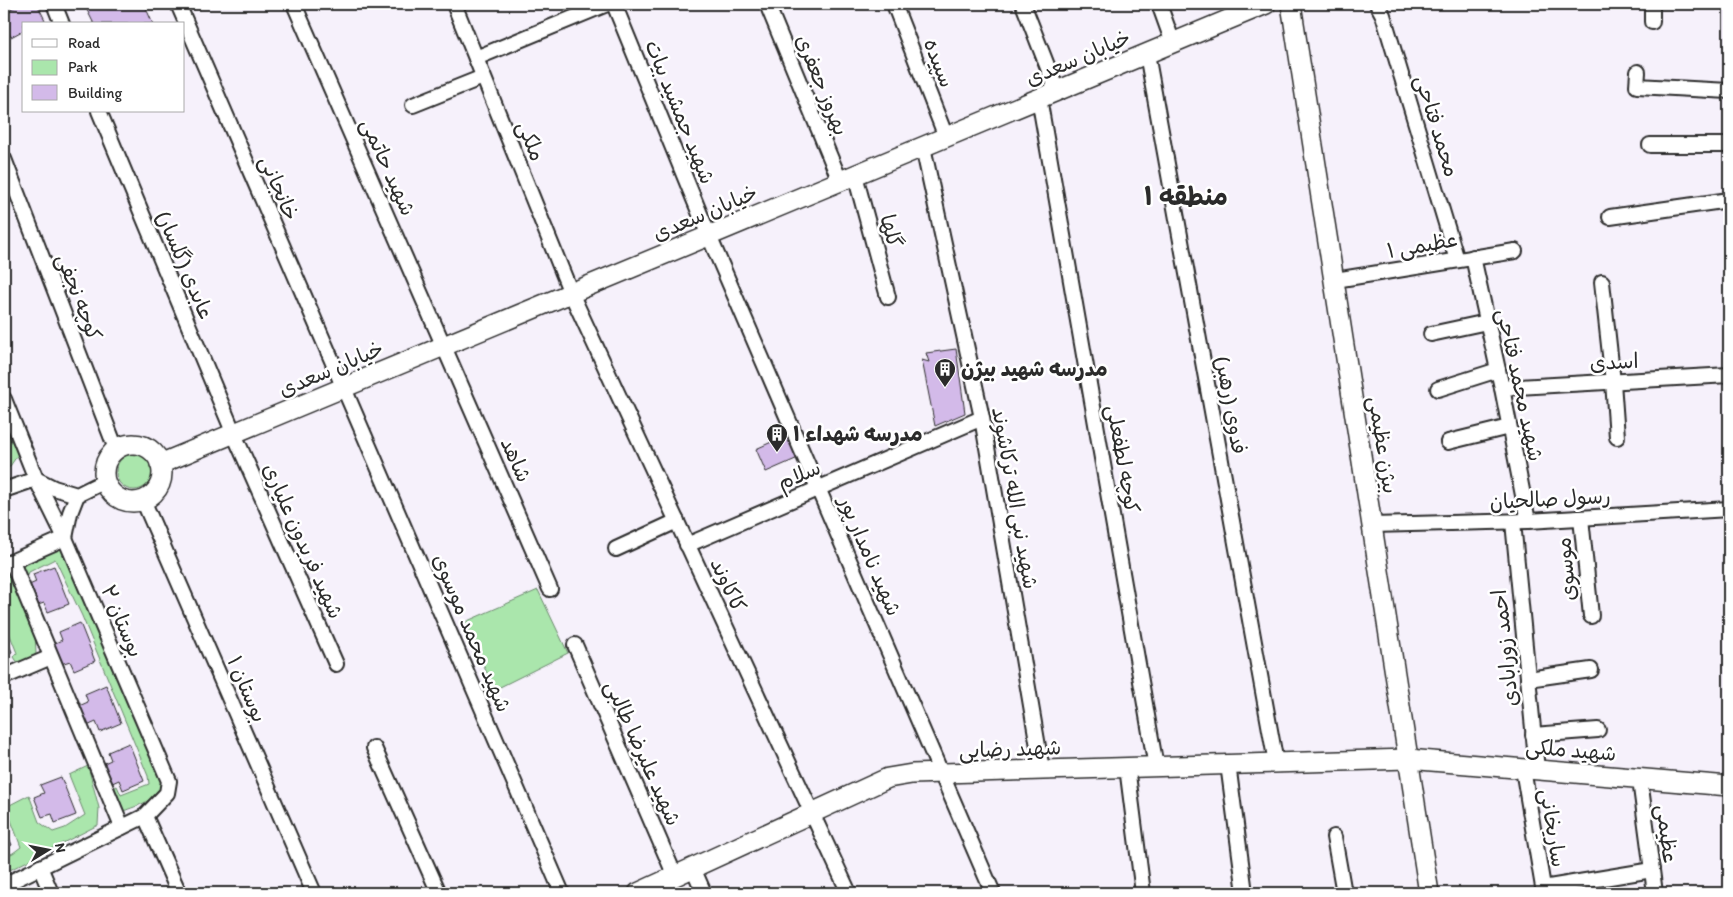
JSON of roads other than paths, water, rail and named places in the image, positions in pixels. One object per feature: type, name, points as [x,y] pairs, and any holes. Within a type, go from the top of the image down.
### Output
[{"type":"main road","name":"خیابان سعدی","points":[[160,464],[1266,4]]},
{"type":"main road","name":"بیژن عظیمی","points":[[1292,4],[1429,893]]},
{"type":"main road","points":[[124,445],[142,445],[157,456],[160,464],[162,473],[157,489],[144,500],[125,501],[109,490],[105,481],[104,472],[110,455],[124,445]]},
{"type":"main road","name":"شهید رضایی","points":[[638,893],[888,778],[912,774],[1408,759]]},
{"type":"main road","name":"شهید ملکی","points":[[1408,759],[1729,786]]},
{"type":"street","points":[[54,4],[61,22]]},
{"type":"street","name":"خانجانی","points":[[178,4],[344,388]]},
{"type":"street","name":"شهید حاتمی","points":[[294,4],[444,346]]},
{"type":"street","name":"ملکی","points":[[454,4],[571,293]]},
{"type":"street","points":[[476,58],[607,4]]},
{"type":"street","name":"شهید جمشید بیات","points":[[614,4],[710,236]]},
{"type":"street","name":"بهروز جعفری","points":[[767,4],[848,178]]},
{"type":"street","name":"سپیده","points":[[894,4],[946,137]]},
{"type":"street","points":[[1023,4],[1057,91]]},
{"type":"street","points":[[1159,4],[1173,43]]},
{"type":"street","name":"محمد فتاحی","points":[[1377,4],[1383,15],[1456,260]]},
{"type":"street","points":[[1652,4],[1652,22]]},
{"type":"street","name":"فدوی (رهبر)","points":[[1147,54],[1276,763]]},
{"type":"street","points":[[1638,72],[1637,86],[1729,91]]},
{"type":"street","points":[[413,105],[483,77]]},
{"type":"street","name":"کوچه لطفعلی","points":[[1039,98],[1156,767]]},
{"type":"street","name":"عابدی (گلسار)","points":[[99,112],[234,434]]},
{"type":"street","points":[[1650,145],[1729,145]]},
{"type":"street","name":"شهید نبی الله ترکاشوند","points":[[923,147],[982,418],[1042,770]]},
{"type":"street","name":"کوچه نجفی","points":[[4,159],[116,449]]},
{"type":"street","name":"گلها","points":[[848,178],[888,297]]},
{"type":"street","points":[[1610,217],[1729,200]]},
{"type":"street","name":"شهید نامدار پور","points":[[710,236],[993,893]]},
{"type":"street","name":"عظیمی ۱","points":[[1335,280],[1473,256],[1515,251]]},
{"type":"street","name":"شهید محمد فتاحی","points":[[1473,256],[1502,388],[1528,521]]},
{"type":"street","points":[[1602,282],[1617,437]]},
{"type":"street","name":"کاکاوند","points":[[571,293],[849,893]]},
{"type":"street","points":[[1431,334],[1487,322]]},
{"type":"street","name":"شاهد","points":[[444,346],[550,589]]},
{"type":"street","points":[[1438,389],[1498,370]]},
{"type":"street","name":"اسدی","points":[[1502,388],[1729,376]]},
{"type":"street","name":"شهید محمد موسوی","points":[[344,388],[562,893]]},
{"type":"street","name":"بوستان ۲","points":[[4,399],[36,479],[65,538],[169,780],[166,793],[145,816]]},
{"type":"street","name":"سلام","points":[[687,545],[982,418]]},
{"type":"street","points":[[1448,442],[1509,427]]},
{"type":"street","name":"شهید فریدون علیاری","points":[[234,434],[336,664]]},
{"type":"street","points":[[4,490],[36,479],[54,488],[78,495]]},
{"type":"street","points":[[105,481],[78,495],[70,513],[65,538],[8,564],[51,657],[122,827]]},
{"type":"street","name":"بوستان ۱","points":[[144,500],[314,893]]},
{"type":"street","name":"رسول صالحیان","points":[[1372,525],[1513,522],[1729,509]]},
{"type":"street","name":"موسوی","points":[[1581,518],[1591,616]]},
{"type":"street","points":[[616,549],[677,522]]},
{"type":"street","name":"احمد زورابادی","points":[[1513,522],[1534,735],[1530,769]]},
{"type":"street","name":"شهید علیرضا طالبی","points":[[575,645],[675,876]]},
{"type":"street","points":[[4,677],[51,657]]},
{"type":"street","points":[[1528,679],[1591,670]]},
{"type":"street","points":[[1534,735],[1598,730]]},
{"type":"street","points":[[374,748],[439,893]]},
{"type":"street","points":[[1228,764],[1245,893]]},
{"type":"street","points":[[1128,767],[1143,893]]},
{"type":"street","name":"ساریخانی","points":[[1530,769],[1543,891]]},
{"type":"street","name":"عظیمی","points":[[1640,780],[1655,893]]},
{"type":"street","points":[[4,885],[145,816],[180,893]]},
{"type":"street","points":[[1334,837],[1344,893]]},
{"type":"street","points":[[40,866],[51,893]]},
{"type":"street","points":[[693,868],[704,893]]},
{"type":"street","points":[[1543,891],[1652,870]]},
{"type":"place","name":"مدرسه شهید بیژن","points":[[945,388]]},
{"type":"place","name":"مدرسه شهداء ۱","points":[[777,453]]},
{"type":"district","name":"منطقه ۱","points":[[1186,196]]}]
